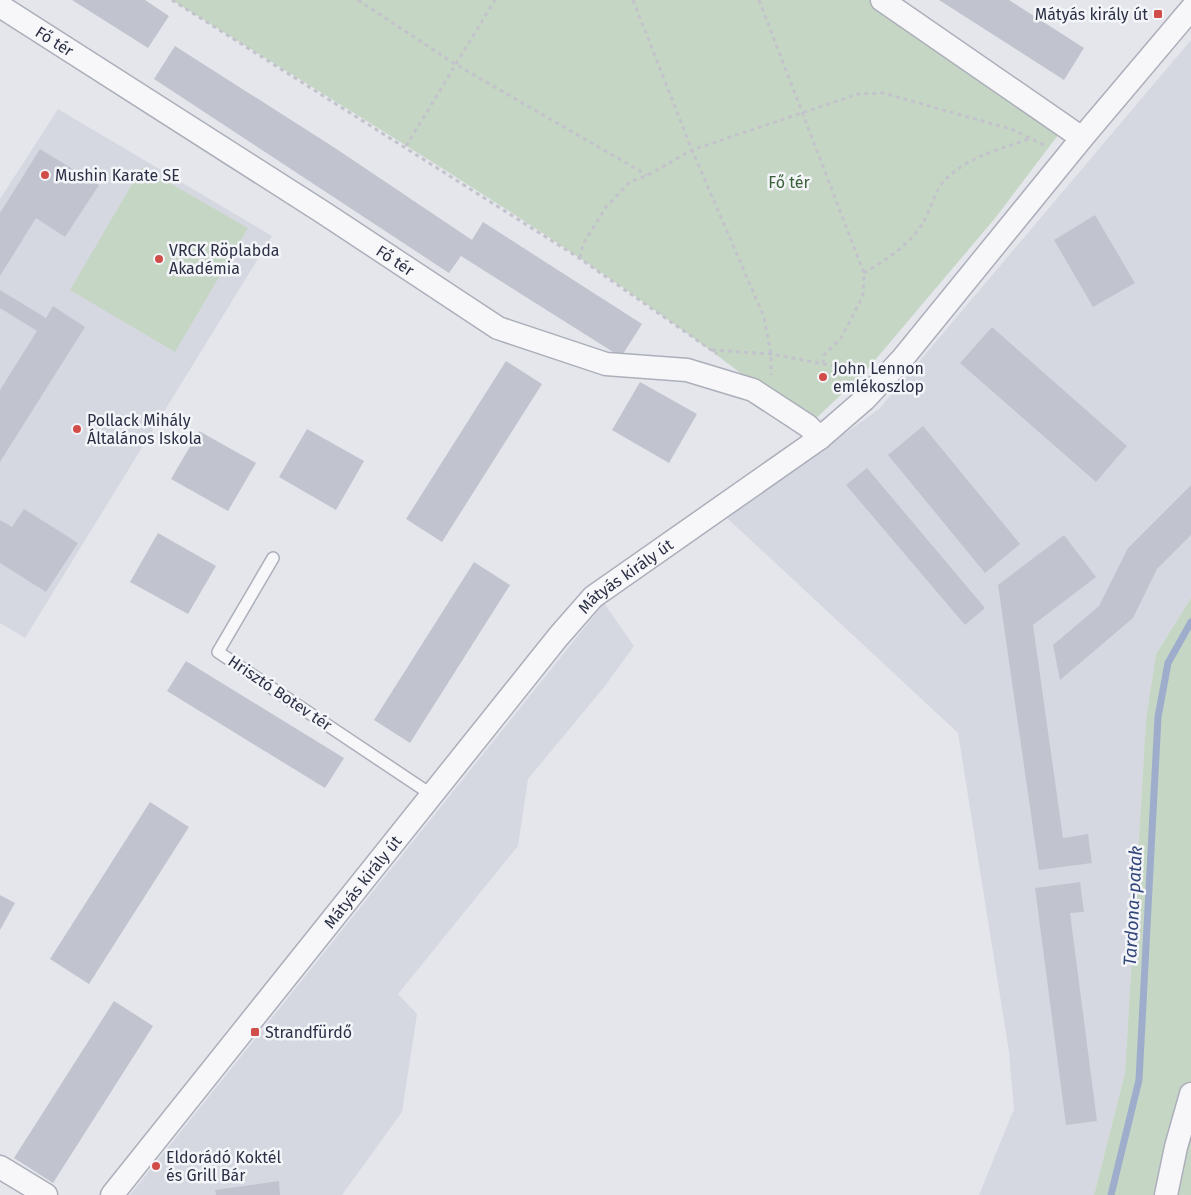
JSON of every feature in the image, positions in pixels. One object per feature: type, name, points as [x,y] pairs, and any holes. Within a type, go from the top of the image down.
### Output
[{"type":"street","points":[[882,0],[1082,138]]},
{"type":"street","name":"Fő tér","points":[[0,6],[331,218],[498,328],[606,364],[687,370],[753,390],[808,426],[820,438]]},
{"type":"street","name":"Mátyás király út","points":[[112,1195],[558,636],[593,597],[820,438],[865,399],[903,358],[1082,138],[1191,8]]},
{"type":"street","points":[[1166,1195],[1176,1147],[1191,1094]]},
{"type":"street","points":[[0,1167],[46,1195]]},
{"type":"lane","name":"Hrisztó Botev tér","points":[[273,558],[218,652],[432,795]]},
{"type":"path","points":[[172,0],[406,146],[580,258],[718,356]]},
{"type":"path","points":[[358,0],[456,64],[648,175]]},
{"type":"path","points":[[406,146],[495,0]]},
{"type":"path","points":[[633,0],[692,150],[764,317],[771,354],[770,383]]},
{"type":"path","points":[[759,0],[864,273],[862,296],[841,338],[824,355],[823,363]]},
{"type":"path","points":[[580,258],[583,244],[606,207],[630,182],[648,175],[692,150],[858,94],[883,93],[1011,129],[1048,148]]},
{"type":"path","points":[[864,273],[887,260],[910,239],[924,223],[943,182],[963,164],[1030,138]]},
{"type":"path","points":[[710,350],[771,354],[865,372]]},
{"type":"shaded area","points":[[1191,40],[1191,598],[1156,654],[1146,719],[1125,1073],[1094,1195],[979,1195],[1014,1109],[1009,1052],[958,733],[727,518],[879,409]]},
{"type":"shaded area","name":"Pollack Mihály Általános Iskola","points":[[58,109],[272,236],[25,638],[0,623],[0,199]]},
{"type":"shaded area","points":[[604,603],[634,646],[605,686],[528,779],[518,846],[398,994],[417,1014],[402,1112],[342,1195],[130,1195]]},
{"type":"green space","name":"Fő tér","points":[[172,0],[882,0],[1065,126],[996,217],[865,372],[808,426],[733,367],[577,256],[497,203]]},
{"type":"green space","name":"VRCK Röplabda Akadémia","points":[[142,167],[248,228],[175,352],[70,290]]},
{"type":"green space","points":[[1191,598],[1191,1195],[1094,1195],[1125,1073],[1146,719],[1156,654]]},
{"type":"building","points":[[72,0],[145,0],[169,16],[148,48]]},
{"type":"building","points":[[939,0],[1009,0],[1084,48],[1064,80]]},
{"type":"building","points":[[175,46],[335,148],[472,240],[483,222],[642,324],[621,357],[461,256],[449,273],[154,79]]},
{"type":"building","points":[[40,149],[99,185],[65,237],[36,218],[0,276],[0,213]]},
{"type":"building","points":[[1095,215],[1135,283],[1093,307],[1054,240]]},
{"type":"building","points":[[0,290],[46,318],[53,306],[85,327],[0,462],[0,390],[37,331],[0,308]]},
{"type":"building","points":[[992,327],[1127,446],[1096,482],[960,363]]},
{"type":"building","points":[[506,361],[542,384],[442,542],[406,519]]},
{"type":"building","points":[[640,382],[697,414],[669,463],[612,430]]},
{"type":"building","points":[[923,426],[1020,544],[985,573],[888,455]]},
{"type":"building","points":[[307,429],[364,461],[336,510],[279,477]]},
{"type":"building","points":[[199,431],[256,463],[228,511],[171,479]]},
{"type":"building","points":[[867,468],[985,608],[965,625],[846,485]]},
{"type":"building","points":[[1191,485],[1191,535],[1157,569],[1133,618],[1060,680],[1053,645],[1099,606],[1128,548]]},
{"type":"building","points":[[24,509],[78,543],[46,592],[0,563],[0,520],[12,527]]},
{"type":"building","points":[[158,533],[216,566],[188,614],[130,582]]},
{"type":"building","points":[[1064,535],[1096,577],[1033,625],[1063,838],[1088,834],[1092,863],[1039,870],[998,585]]},
{"type":"building","points":[[474,562],[510,585],[410,743],[374,720]]},
{"type":"building","points":[[186,661],[344,758],[325,788],[167,691]]},
{"type":"building","points":[[150,802],[189,827],[89,984],[50,959]]},
{"type":"building","points":[[1080,882],[1084,912],[1070,913],[1097,1121],[1066,1125],[1035,888]]},
{"type":"building","points":[[0,895],[15,903],[0,930]]},
{"type":"building","points":[[114,1001],[153,1026],[53,1183],[14,1158]]},
{"type":"building","points":[[279,1181],[280,1195],[216,1195],[215,1190]]},
{"type":"waterway","name":"Tardona-patak","points":[[1111,1195],[1139,1080],[1158,717],[1168,663],[1191,622]]},
{"type":"place","name":"Mátyás király út","points":[[1158,14]]},
{"type":"place","name":"Mushin Karate SE","points":[[45,175]]},
{"type":"place","name":"VRCK Röplabda Akadémia","points":[[159,259]]},
{"type":"place","name":"John Lennon emlékoszlop","points":[[823,377]]},
{"type":"place","name":"Pollack Mihály Általános Iskola","points":[[77,429]]},
{"type":"place","name":"Strandfürdő","points":[[255,1032]]},
{"type":"place","name":"Eldorádó Koktél és Grill Bár","points":[[156,1166]]}]
